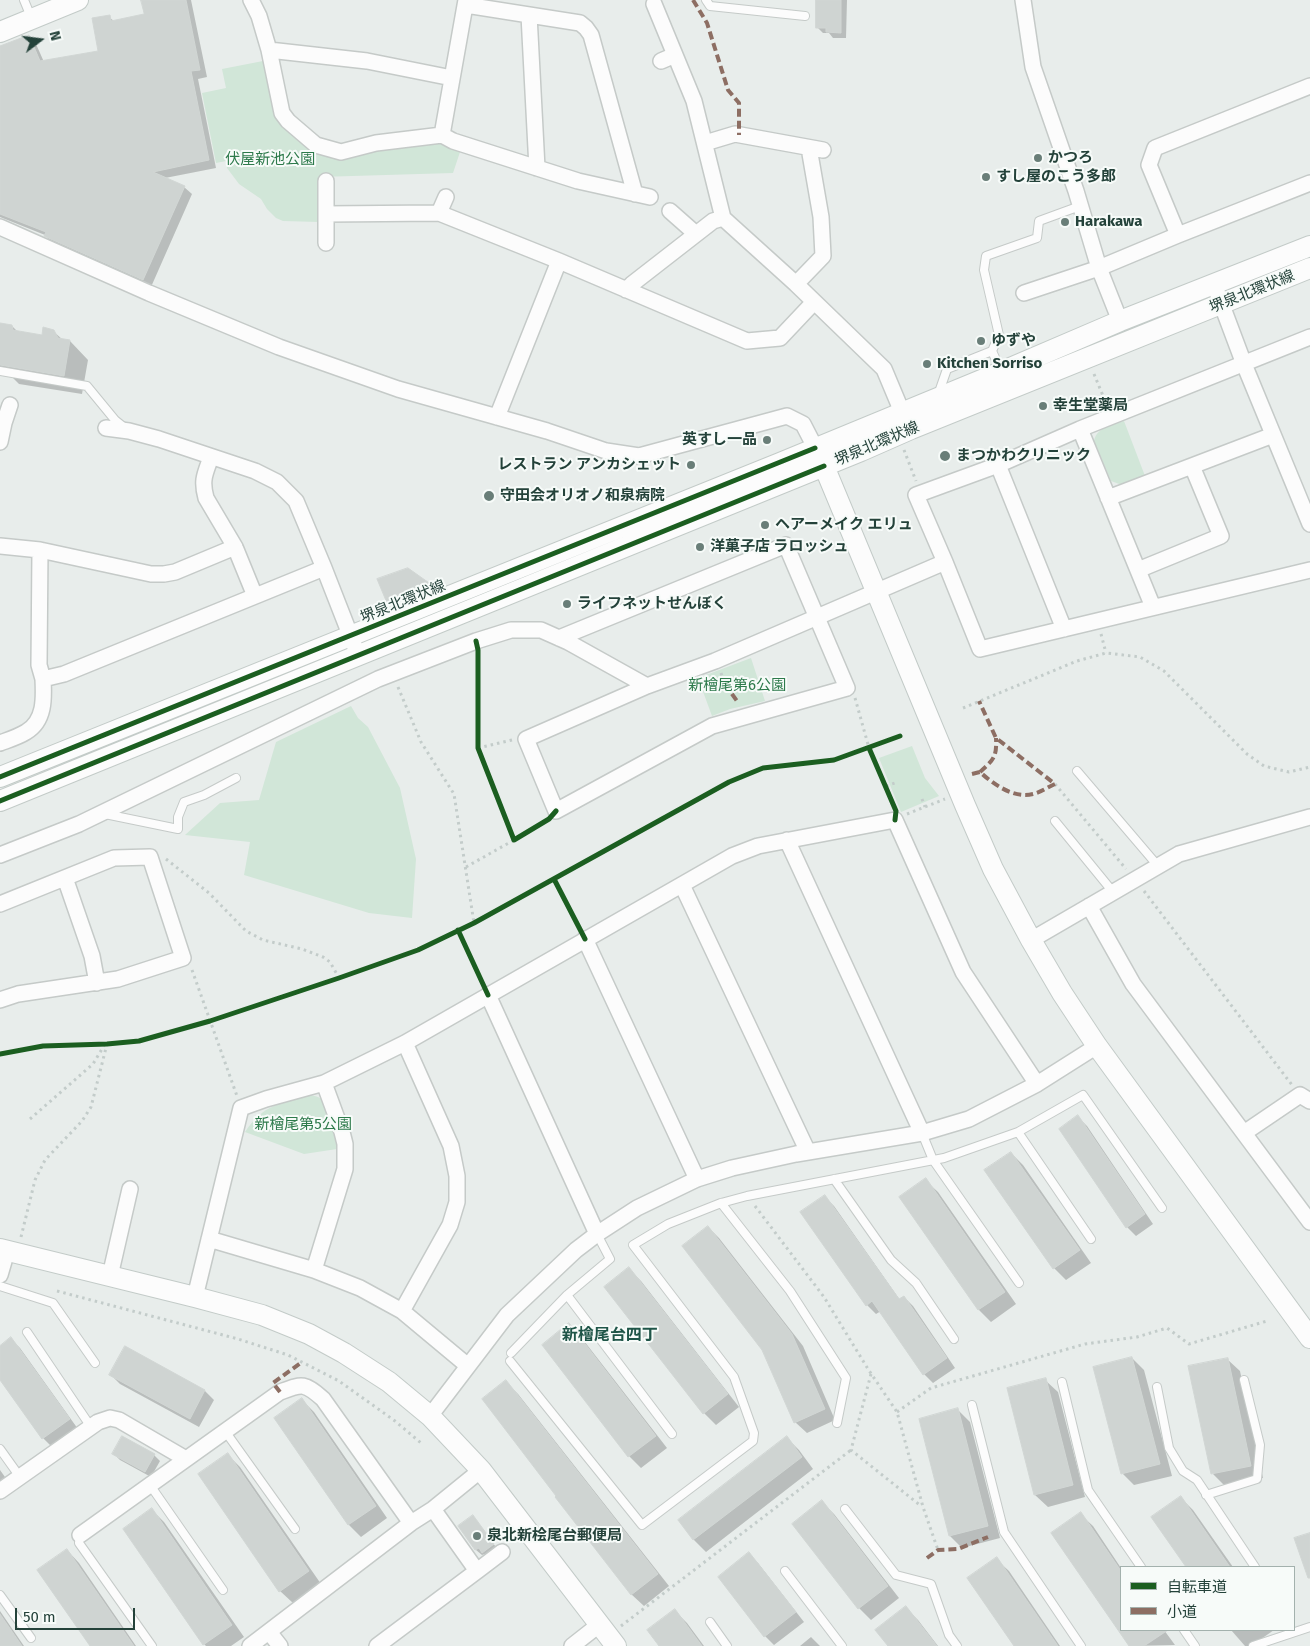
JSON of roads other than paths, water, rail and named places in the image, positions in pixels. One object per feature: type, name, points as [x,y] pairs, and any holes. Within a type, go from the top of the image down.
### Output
[{"type":"main road","points":[[0,32],[78,0]]},
{"type":"main road","name":"堺泉北環状線","points":[[0,777],[1002,372],[1120,321],[1310,246]]},
{"type":"main road","name":"堺泉北環状線","points":[[0,802],[911,429],[1310,268]]},
{"type":"main road","points":[[824,466],[993,869],[1031,940],[1062,993],[1097,1046],[1310,1338]]},
{"type":"main road","points":[[9,1247],[110,1276],[262,1315],[309,1334],[344,1353],[389,1382],[430,1416],[481,1470],[612,1632]]},
{"type":"street","points":[[251,0],[259,16],[269,50],[282,113],[288,121],[316,145],[341,152],[376,143],[442,135],[453,141],[578,181],[643,195],[591,36],[580,22],[466,3],[442,135]]},
{"type":"street","points":[[1023,0],[1033,67],[1099,268],[1120,321]]},
{"type":"street","points":[[654,4],[668,58],[694,101],[723,218],[796,284],[884,369],[902,412]]},
{"type":"street","points":[[529,15],[537,168]]},
{"type":"street","points":[[269,50],[366,61],[452,78]]},
{"type":"street","points":[[1178,235],[1148,165],[1154,148],[1310,86]]},
{"type":"street","points":[[704,143],[735,134],[816,149],[823,256],[796,284]]},
{"type":"street","points":[[326,181],[326,243]]},
{"type":"street","points":[[1024,293],[1099,268],[1310,183]]},
{"type":"street","points":[[439,213],[446,197]]},
{"type":"street","points":[[670,210],[696,234]]},
{"type":"street","points":[[326,214],[439,213],[559,261],[746,341],[780,338],[814,302]]},
{"type":"street","points":[[626,290],[713,221],[723,218]]},
{"type":"street","points":[[0,227],[149,293],[279,347],[398,389],[547,431],[606,451],[638,456],[787,416],[803,424],[824,466]]},
{"type":"street","points":[[497,417],[559,261]]},
{"type":"street","points":[[1214,284],[1244,364],[1310,524]]},
{"type":"street","points":[[1310,337],[998,465],[916,495],[980,649],[1310,570]]},
{"type":"street","points":[[0,442],[2,422],[10,405]]},
{"type":"street","points":[[106,428],[129,431],[255,471],[277,482],[284,488],[296,501],[358,655]]},
{"type":"street","points":[[1080,430],[1153,607]]},
{"type":"street","points":[[1108,498],[1273,435]]},
{"type":"street","points":[[211,457],[203,481],[206,498],[236,547],[255,596]]},
{"type":"street","points":[[998,465],[1064,629]]},
{"type":"street","points":[[1138,570],[1221,536],[1192,466]]},
{"type":"street","points":[[558,638],[786,545],[817,618],[846,688],[712,726],[556,811],[526,739],[647,686],[715,661],[817,618],[945,562]]},
{"type":"street","points":[[0,546],[40,550],[151,574],[174,572],[236,547]]},
{"type":"street","points":[[0,743],[26,732],[38,722],[44,700],[43,679],[39,664],[40,550]]},
{"type":"street","points":[[43,679],[64,674],[324,568]]},
{"type":"street","points":[[0,856],[79,824],[392,673],[476,641],[511,630],[541,630],[647,686]]},
{"type":"street","points":[[1031,940],[1179,854],[1310,817]]},
{"type":"street","points":[[195,1297],[241,1108],[324,1083],[405,1043],[732,856],[758,846],[895,820],[963,972],[1037,1084]]},
{"type":"street","points":[[787,840],[922,1133]]},
{"type":"street","points":[[0,904],[114,858],[150,857],[183,958],[118,979],[18,994],[0,1000]]},
{"type":"street","points":[[65,878],[92,956],[97,983]]},
{"type":"street","points":[[682,885],[808,1152]]},
{"type":"street","points":[[1089,906],[1133,984],[1244,1133],[1308,1214]]},
{"type":"street","points":[[585,939],[697,1179]]},
{"type":"street","points":[[488,995],[597,1234]]},
{"type":"street","points":[[402,1311],[450,1225],[457,1202],[458,1176],[451,1146],[405,1043]]},
{"type":"street","points":[[430,1416],[507,1314],[576,1250],[637,1208],[697,1179],[732,1168],[808,1152],[922,1133],[969,1118],[1037,1084],[1097,1046]]},
{"type":"street","points":[[314,1270],[345,1169],[345,1144],[324,1083]]},
{"type":"street","points":[[1244,1133],[1305,1098]]},
{"type":"street","points":[[110,1276],[130,1189]]},
{"type":"street","points":[[209,1239],[314,1270],[360,1288],[402,1311],[468,1366]]},
{"type":"street","points":[[0,1275],[9,1247]]},
{"type":"street","points":[[80,1535],[280,1392],[298,1385],[311,1388],[323,1399],[411,1524]]},
{"type":"street","points":[[0,1491],[98,1422],[110,1418],[119,1420],[186,1459]]},
{"type":"street","points":[[250,1646],[433,1509],[481,1470]]},
{"type":"street","points":[[433,1509],[477,1571]]},
{"type":"street","points":[[377,1646],[502,1552]]},
{"type":"street","points":[[269,1632],[280,1646]]},
{"type":"street","points":[[572,1646],[612,1632]]},
{"type":"lane","points":[[24,0],[31,19]]},
{"type":"lane","points":[[706,0],[710,6],[805,16]]},
{"type":"lane","points":[[937,398],[947,369],[992,351],[999,335],[984,270],[986,256],[1037,238],[1039,221],[1080,206]]},
{"type":"lane","points":[[992,351],[1002,372]]},
{"type":"lane","points":[[0,371],[87,386],[115,420],[129,431]]},
{"type":"lane","points":[[1077,771],[1158,866]]},
{"type":"lane","points":[[100,814],[178,829],[178,817],[184,802],[204,795],[236,778]]},
{"type":"lane","points":[[1055,821],[1113,892]]},
{"type":"lane","points":[[597,1234],[610,1259],[567,1295],[510,1357],[642,1525],[753,1441],[754,1433],[734,1377],[633,1245],[668,1224],[722,1203],[747,1196],[933,1160],[1018,1132],[1083,1096],[1162,1208]]},
{"type":"lane","points":[[1018,1132],[1090,1239]]},
{"type":"lane","points":[[922,1133],[933,1160],[1019,1283]]},
{"type":"lane","points":[[834,1179],[891,1260],[916,1283],[954,1339]]},
{"type":"lane","points":[[722,1203],[790,1291],[846,1378],[836,1423]]},
{"type":"lane","points":[[0,1286],[53,1303],[95,1363]]},
{"type":"lane","points":[[567,1295],[672,1434]]},
{"type":"lane","points":[[27,1332],[91,1427]]},
{"type":"lane","points":[[1206,1495],[1257,1479],[1260,1445],[1244,1380]]},
{"type":"lane","points":[[1062,1382],[1088,1490],[1140,1566]]},
{"type":"lane","points":[[1157,1387],[1169,1448],[1184,1471],[1197,1480],[1254,1566]]},
{"type":"lane","points":[[972,1405],[1004,1532],[1082,1646]]},
{"type":"lane","points":[[225,1431],[295,1529]]},
{"type":"lane","points":[[0,1449],[20,1477]]},
{"type":"lane","points":[[150,1485],[223,1590]]},
{"type":"lane","points":[[845,1509],[896,1575],[932,1584],[949,1635],[957,1646]]},
{"type":"lane","points":[[80,1535],[79,1543],[152,1646]]},
{"type":"lane","points":[[785,1571],[842,1646]]},
{"type":"lane","points":[[0,1595],[31,1638]]},
{"type":"lane","points":[[710,1622],[727,1646]]},
{"type":"lane","points":[[1296,1628],[1310,1627]]},
{"type":"lane","points":[[1185,1631],[1195,1646]]},
{"type":"lane","points":[[1256,1646],[1289,1631]]},
{"type":"place","name":"かつろ","points":[[1038,158]]},
{"type":"place","name":"すし屋のこう多郎","points":[[986,177]]},
{"type":"place","name":"Harakawa","points":[[1065,222]]},
{"type":"place","name":"ゆずや","points":[[981,341]]},
{"type":"place","name":"Kitchen Sorriso","points":[[927,364]]},
{"type":"place","name":"幸生堂薬局","points":[[1043,406]]},
{"type":"place","name":"英すし一品","points":[[767,440]]},
{"type":"place","name":"まつかわクリニック","points":[[945,456]]},
{"type":"place","name":"レストラン アンカシェット","points":[[691,465]]},
{"type":"place","name":"守田会オリオノ和泉病院","points":[[489,496]]},
{"type":"place","name":"ヘアーメイク エリュ","points":[[765,525]]},
{"type":"place","name":"洋菓子店 ラロッシュ","points":[[700,547]]},
{"type":"place","name":"ライフネットせんぼく","points":[[567,604]]},
{"type":"place","name":"泉北新桧尾台郵便局","points":[[477,1536]]},
{"type":"district","name":"新檜尾台四丁","points":[[610,1336]]},
{"type":"park label","name":"伏屋新池公園","points":[[270,160]]},
{"type":"park label","name":"新檜尾第6公園","points":[[737,686]]},
{"type":"park label","name":"新檜尾第5公園","points":[[303,1125]]}]
